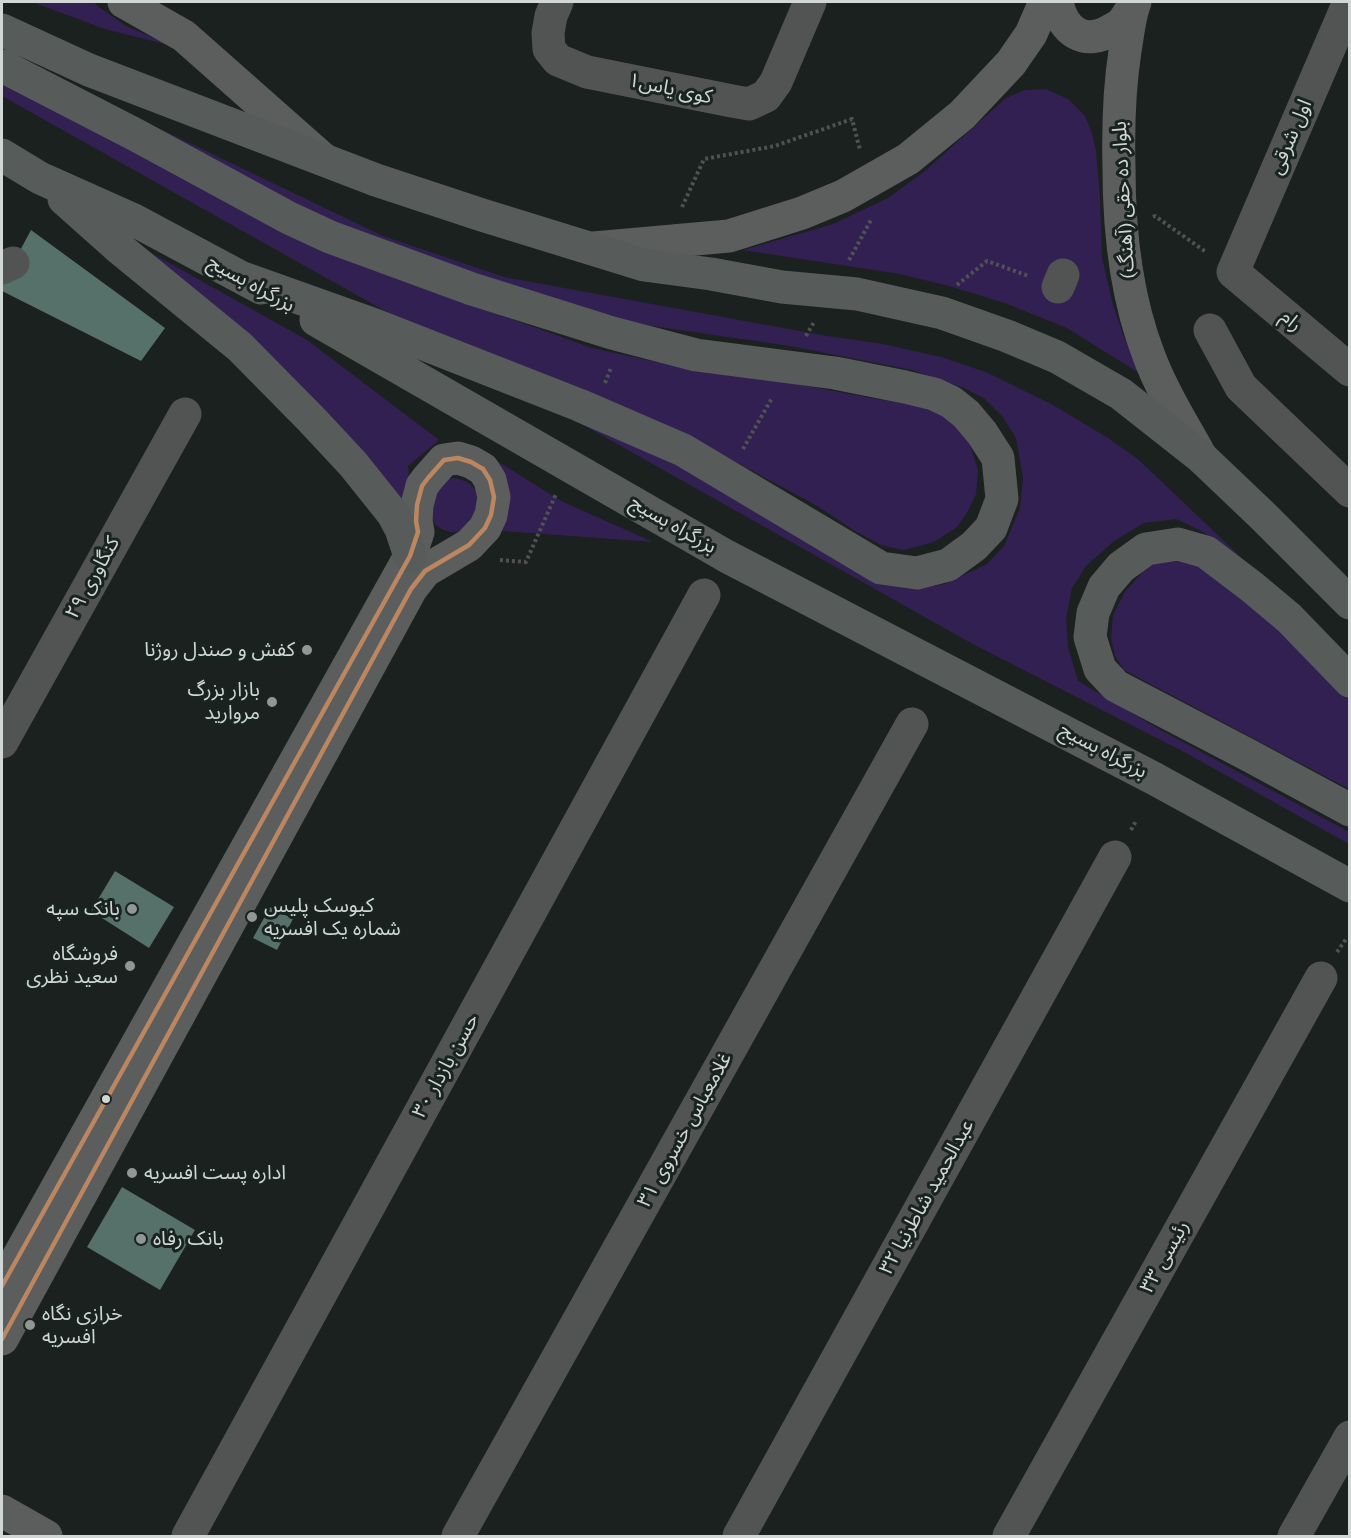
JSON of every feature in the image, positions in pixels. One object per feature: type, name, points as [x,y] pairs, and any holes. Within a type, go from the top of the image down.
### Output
[{"type":"highway","points":[[2,30],[89,70],[326,162],[482,215],[644,265],[782,287],[857,294],[927,309],[1007,336],[1057,357],[1121,394],[1201,457],[1350,603]]},
{"type":"highway","points":[[2,66],[289,218],[330,237],[472,289],[612,333],[696,355],[835,373],[934,394],[951,402],[966,414],[982,433],[998,458],[1002,499],[991,528],[975,546],[948,565],[917,573],[881,568],[683,450],[579,405],[375,325],[243,278]]},
{"type":"highway","name":"بزرگراه بسیج","points":[[2,155],[40,178],[134,220],[243,278],[726,556],[1155,779],[1350,886]]},
{"type":"highway","points":[[40,178],[119,248],[240,346],[353,464],[393,514],[410,556]]},
{"type":"highway","points":[[1350,681],[1289,618],[1244,581],[1206,552],[1178,544],[1146,549],[1121,567],[1104,587],[1093,613],[1090,637],[1100,669],[1116,686],[1350,810]]},
{"type":"main road","points":[[124,2],[184,36],[326,162]]},
{"type":"main road","points":[[594,248],[729,236],[802,213],[843,196],[908,159],[962,115],[1011,63],[1031,34],[1045,2]]},
{"type":"main road","points":[[1057,2],[1066,24],[1076,33],[1090,38],[1106,34],[1121,24],[1134,5]]},
{"type":"main road","name":"بلوار ده حقی (آهنگ)","points":[[1134,5],[1122,74],[1118,118],[1119,199],[1131,299],[1148,355],[1159,380],[1201,457]]},
{"type":"main road","points":[[2,1286],[410,556],[418,532],[417,505],[422,486],[444,460],[458,458],[471,462],[483,469],[490,480],[494,497],[491,515],[485,528],[469,545],[425,571],[411,589],[2,1340]]},
{"type":"main road","points":[[2,1511],[46,1536]]},
{"type":"street","name":"کوی یاس۱","points":[[557,2],[551,16],[548,33],[549,48],[558,60],[586,72],[749,104],[766,96],[776,82],[810,2]]},
{"type":"street","name":"اول شرقی","points":[[1233,272],[1349,2]]},
{"type":"street","name":"رام","points":[[1233,272],[1350,370]]},
{"type":"street","points":[[1210,330],[1241,387],[1350,491]]},
{"type":"street","name":"کنگاوری ۲۹","points":[[2,742],[185,414]]},
{"type":"street","name":"حسن بازدار ۳۰","points":[[188,1536],[705,595]]},
{"type":"street","name":"غلامعباس خسروی ۳۱","points":[[458,1536],[912,724]]},
{"type":"street","name":"عبدالحمید شاطرنیا ۳۲","points":[[739,1536],[1115,857]]},
{"type":"street","name":"رئیسی ۳۳","points":[[1009,1536],[1321,978]]},
{"type":"street","points":[[1294,1536],[1350,1437]]},
{"type":"path","points":[[1146,222],[1155,216],[1233,272]]},
{"type":"path","points":[[927,309],[987,261],[1060,281]]},
{"type":"shaded area","points":[[32,2],[95,2],[126,26],[173,46],[105,29]]},
{"type":"shaded area","points":[[23,63],[383,236],[504,277],[827,336],[883,344],[941,357],[988,373],[1053,405],[1108,438],[1139,460],[1247,563],[1200,530],[1176,519],[1144,523],[1114,541],[1086,566],[1072,588],[1066,619],[1068,647],[1078,681],[1159,729],[1349,832],[1349,844],[1186,753],[971,643],[571,418],[702,476],[918,589],[945,584],[987,564],[1004,546],[1020,508],[1023,478],[1016,438],[1002,416],[984,398],[964,388],[912,370],[790,346],[639,324],[481,278],[313,218]]},
{"type":"shaded area","points":[[2,77],[417,285],[592,348],[697,371],[792,383],[928,407],[949,416],[969,441],[978,470],[976,494],[957,527],[934,542],[903,550],[881,545],[819,507],[687,436],[428,335],[2,96]]},
{"type":"shaded area","points":[[1046,89],[1068,99],[1085,116],[1092,133],[1100,198],[1102,258],[1113,305],[1126,343],[1144,376],[1067,328],[1005,303],[900,274],[743,250],[833,224],[888,198],[925,171],[1006,98],[1025,90]]},
{"type":"shaded area","points":[[121,236],[307,340],[439,440],[408,466],[410,488],[408,512]]},
{"type":"shaded area","points":[[478,449],[561,501],[653,542],[490,530]]},
{"type":"shaded area","points":[[455,478],[467,482],[474,488],[480,508],[466,528],[462,531],[451,532],[436,525],[430,517],[428,498],[446,479]]},
{"type":"shaded area","points":[[1169,558],[1205,568],[1305,653],[1349,699],[1349,789],[1124,670],[1115,656],[1111,638],[1113,615],[1125,592],[1148,566]]},
{"type":"building","points":[[31,230],[165,328],[141,361],[2,291],[2,284]]},
{"type":"building","name":"بانک سپه","points":[[115,871],[174,907],[149,948],[91,911]]},
{"type":"building","points":[[270,907],[293,919],[277,950],[253,938]]},
{"type":"building","name":"بانک رفاه","points":[[122,1187],[195,1230],[160,1290],[87,1247]]},
{"type":"transit line","points":[[2,1286],[410,556],[418,532],[417,505],[422,486],[444,460],[458,458],[471,462],[483,469],[490,480],[494,497],[491,515],[485,528],[469,545],[425,571],[411,589],[2,1339]]},
{"type":"place","name":"کفش و صندل روژنا","points":[[307,650]]},
{"type":"place","name":"بازار بزرگ مروارید","points":[[272,702]]},
{"type":"place","name":"بانک سپه","points":[[132,909]]},
{"type":"place","name":"کیوسک پلیس شماره یک افسریه","points":[[252,917]]},
{"type":"place","name":"فروشگاه سعید نظری","points":[[130,966]]},
{"type":"place","name":"اداره پست افسریه","points":[[132,1173]]},
{"type":"place","name":"بانک رفاه","points":[[141,1239]]},
{"type":"place","name":"خرازی نگاه افسریه","points":[[30,1325]]}]
